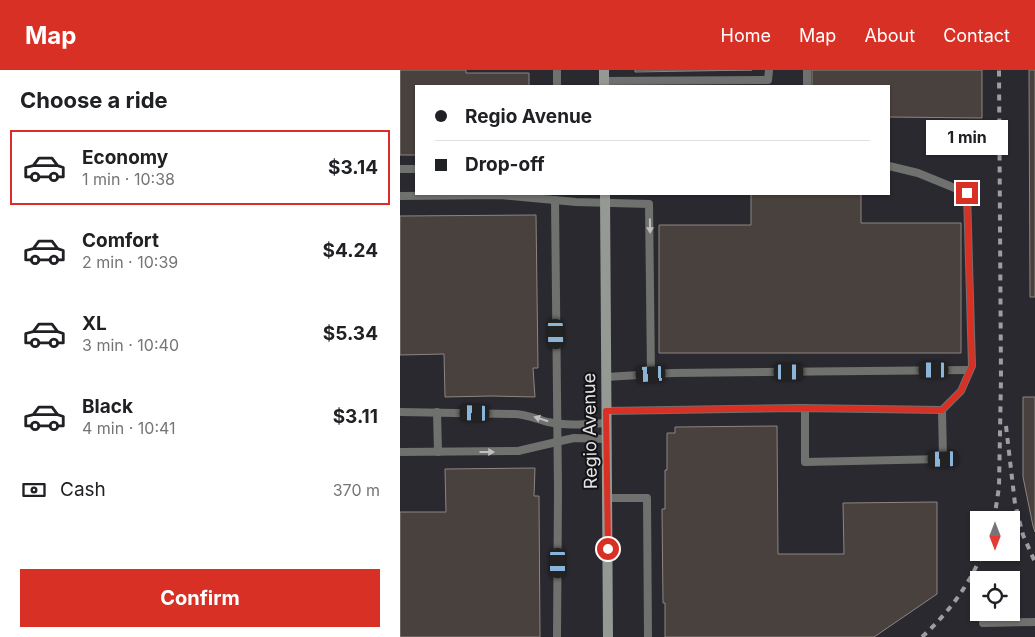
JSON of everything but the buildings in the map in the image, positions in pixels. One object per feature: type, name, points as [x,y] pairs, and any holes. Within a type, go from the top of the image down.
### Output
[{"type":"street","points":[[604,70],[604,84]]},
{"type":"street","name":"Regio Avenue","points":[[605,199],[608,637]]},
{"type":"lane","points":[[557,70],[557,85]]},
{"type":"lane","points":[[604,84],[768,80],[768,70]]},
{"type":"lane","points":[[807,70],[807,85]]},
{"type":"lane","points":[[606,411],[805,408],[942,410],[961,391],[972,366],[967,193],[918,173],[890,166]]},
{"type":"lane","points":[[400,169],[415,169]]},
{"type":"lane","points":[[400,196],[500,195],[555,200],[605,199],[649,204],[651,374]]},
{"type":"lane","points":[[555,200],[558,637]]},
{"type":"lane","points":[[606,377],[672,373],[970,370]]},
{"type":"lane","points":[[805,408],[805,462],[943,459],[942,410]]},
{"type":"lane","points":[[400,412],[521,414],[557,423],[606,423]]},
{"type":"lane","points":[[437,412],[438,452]]},
{"type":"lane","points":[[400,452],[518,451],[574,438],[606,439]]},
{"type":"lane","points":[[607,498],[647,498],[648,637]]},
{"type":"lane","points":[[983,623],[1035,622]]},
{"type":"railway","points":[[995,511],[999,487],[1001,379],[999,70]]},
{"type":"railway","points":[[1006,426],[1015,504],[1023,535],[1035,562]]},
{"type":"railway","points":[[922,637],[957,598],[979,561]]},
{"type":"route","points":[[608,549],[606,411],[799,408],[942,410],[961,391],[972,366],[967,193]]}]
